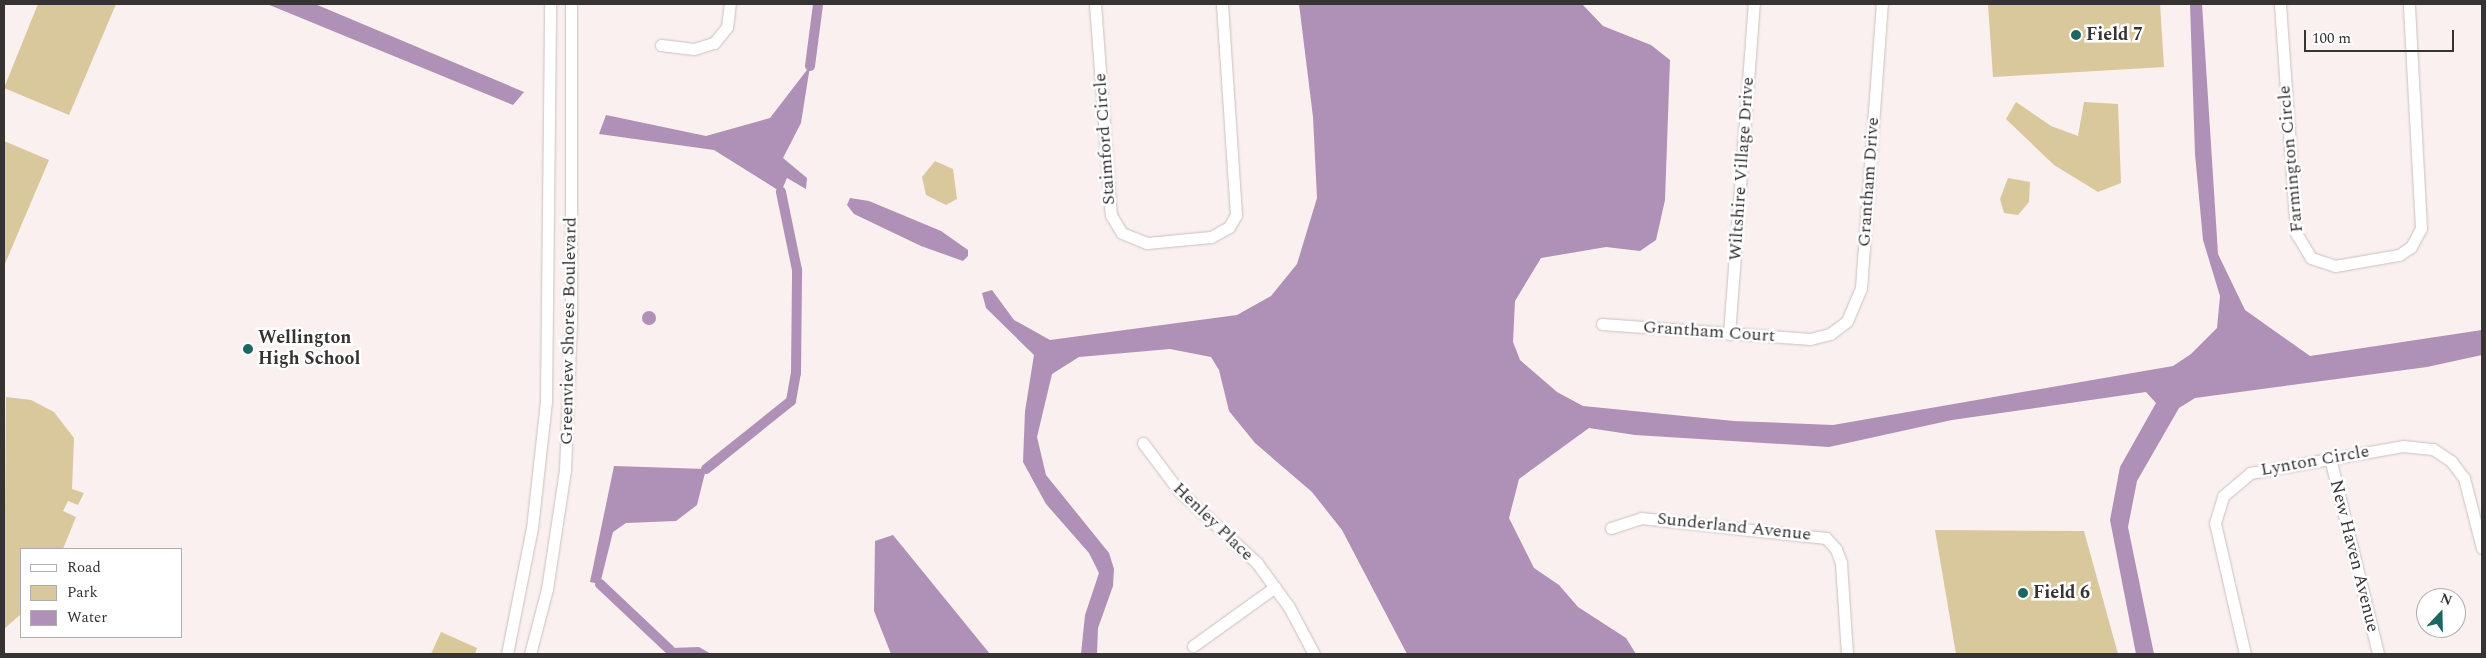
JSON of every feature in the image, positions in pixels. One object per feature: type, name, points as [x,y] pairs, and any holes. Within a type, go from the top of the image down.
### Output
[{"type":"street","name":"Greenview Shores Boulevard","points":[[507,654],[540,468],[550,263],[550,4]]},
{"type":"street","name":"Greenview Shores Boulevard","points":[[530,654],[547,589],[566,470],[571,263],[571,4]]},
{"type":"street","points":[[661,45],[694,49],[714,43],[727,27],[730,4]]},
{"type":"street","name":"Staimford Circle","points":[[1095,4],[1111,216],[1128,237],[1148,242],[1211,237],[1229,227],[1236,215],[1222,4]]},
{"type":"street","name":"Wiltshire Village Drive","points":[[1729,334],[1754,4]]},
{"type":"street","name":"Grantham Drive","points":[[1817,338],[1847,322],[1860,296],[1882,4]]},
{"type":"street","name":"Farmington Circle","points":[[2280,4],[2296,233],[2311,258],[2335,266],[2399,255],[2411,247],[2421,228],[2409,4]]},
{"type":"street","points":[[550,263],[571,263]]},
{"type":"street","name":"Grantham Court","points":[[1602,324],[1729,334],[1817,338]]},
{"type":"street","name":"Henley Place","points":[[1142,443],[1173,485],[1236,541],[1275,587],[1314,654]]},
{"type":"street","name":"Lynton Circle","points":[[2245,654],[2216,538],[2220,502],[2232,484],[2250,473],[2330,458],[2412,446],[2439,452],[2464,478],[2482,548]]},
{"type":"street","name":"New Haven Avenue","points":[[2330,458],[2378,654]]},
{"type":"street","name":"Sunderland Avenue","points":[[1611,528],[1641,518],[1826,538],[1839,555],[1847,654]]},
{"type":"street","points":[[1193,646],[1275,587]]},
{"type":"green space","points":[[38,4],[116,4],[69,115],[4,88]]},
{"type":"green space","name":"Field 7","points":[[1988,4],[2160,4],[2164,67],[1993,77]]},
{"type":"green space","points":[[2016,102],[2051,126],[2078,136],[2084,102],[2118,104],[2121,183],[2098,192],[2054,165],[2006,119]]},
{"type":"green space","points":[[4,141],[49,160],[4,266]]},
{"type":"green space","points":[[935,161],[953,169],[957,199],[946,205],[926,195],[922,177]]},
{"type":"green space","points":[[2008,178],[2030,182],[2029,202],[2018,215],[2004,213],[2000,199]]},
{"type":"green space","points":[[6,397],[31,400],[54,412],[74,438],[72,489],[84,493],[78,505],[68,501],[63,511],[76,517],[63,548],[20,548],[20,615],[4,629]]},
{"type":"green space","name":"Field 6","points":[[1935,530],[2084,531],[2118,654],[1956,654]]},
{"type":"green space","points":[[441,632],[477,648],[475,654],[431,654]]},
{"type":"water","points":[[267,4],[315,4],[524,92],[513,105]]},
{"type":"water","points":[[1299,4],[1582,4],[1603,26],[1651,45],[1670,60],[1665,200],[1656,240],[1640,251],[1606,247],[1541,258],[1515,301],[1513,342],[1520,360],[1557,392],[1583,406],[1734,421],[1833,425],[2173,366],[2191,354],[2217,328],[2220,296],[2203,240],[2195,154],[2190,4],[2202,4],[2218,254],[2245,310],[2310,356],[2482,330],[2482,355],[2427,367],[2195,398],[2179,408],[2137,481],[2128,527],[2154,654],[2136,654],[2110,520],[2120,467],[2156,403],[2146,392],[1952,420],[1829,447],[1635,435],[1589,428],[1519,479],[1509,518],[1534,568],[1559,585],[1578,607],[1626,638],[1636,654],[1407,654],[1342,530],[1312,492],[1255,443],[1229,411],[1219,370],[1211,357],[1170,349],[1079,357],[1052,374],[1037,437],[1046,475],[1109,553],[1114,569],[1113,586],[1098,628],[1097,654],[1081,654],[1085,615],[1099,573],[1089,553],[1046,504],[1023,462],[1025,411],[1034,355],[986,308],[982,293],[992,290],[1014,320],[1050,340],[1237,315],[1271,296],[1297,264],[1317,198],[1313,117]]},
{"type":"water","points":[[810,66],[801,123],[783,158],[807,178],[806,189],[787,178],[781,192],[714,150],[599,134],[606,115],[706,136],[770,118]]},
{"type":"water","points":[[850,198],[869,201],[941,231],[968,250],[968,256],[963,261],[921,246],[854,214],[847,205]]},
{"type":"water","points":[[646,311],[652,311],[656,318],[652,325],[646,325],[642,321],[642,315]]},
{"type":"water","points":[[614,466],[706,469],[697,505],[676,521],[626,523],[613,532],[600,584],[590,582]]},
{"type":"water","points":[[893,535],[990,654],[891,654],[874,611],[875,541]]},
{"type":"water","points":[[699,647],[711,654],[666,654],[671,648]]},
{"type":"waterway","points":[[810,66],[818,4]]},
{"type":"waterway","points":[[706,469],[791,401],[796,373],[797,270],[781,192]]},
{"type":"waterway","points":[[600,584],[670,650]]},
{"type":"place","name":"Field 7","points":[[2076,35]]},
{"type":"place","name":"Wellington High School","points":[[248,349]]},
{"type":"place","name":"Field 6","points":[[2023,593]]}]
